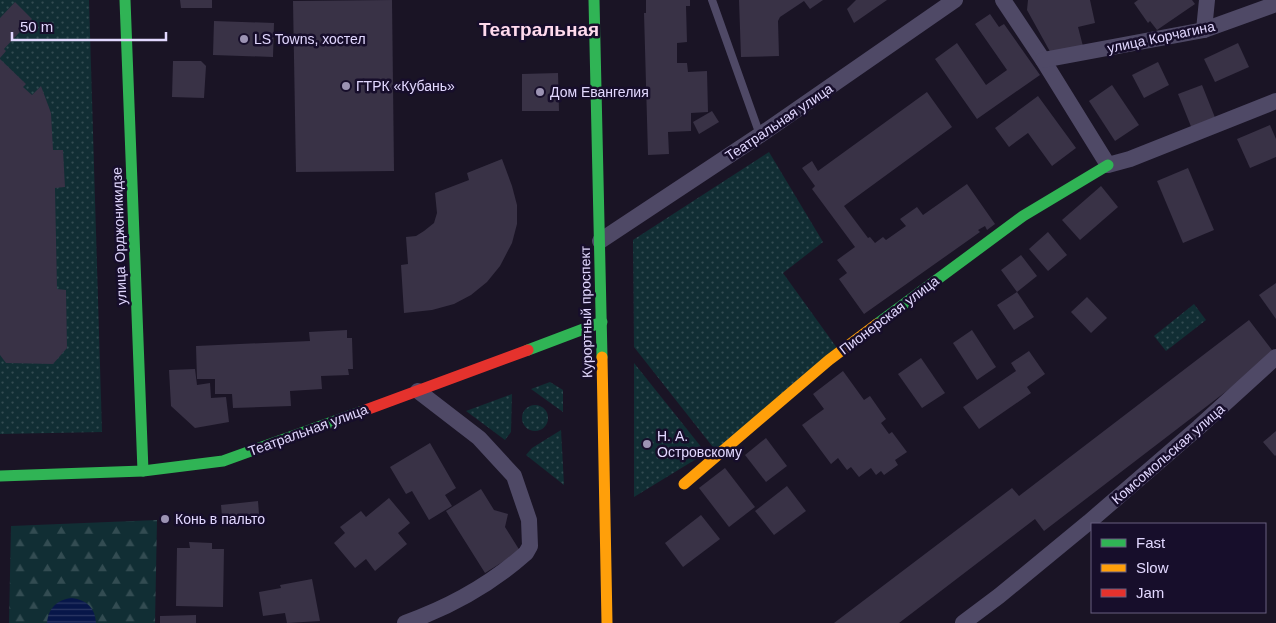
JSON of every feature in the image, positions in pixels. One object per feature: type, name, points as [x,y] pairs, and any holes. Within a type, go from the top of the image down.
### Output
[{"type":"main road","name":"улица Орджоникидзе","points":[[125,0],[143,471]]},
{"type":"main road","name":"Курортный проспект","points":[[594,0],[602,322],[606,623]]},
{"type":"main road","name":"Пионерская улица","points":[[684,484],[829,360],[950,268],[1024,216],[1108,166]]},
{"type":"main road","name":"Театральная улица","points":[[0,476],[143,471],[223,461],[602,322]]},
{"type":"street","name":"Театральная улица","points":[[600,241],[760,135],[955,0]]},
{"type":"street","points":[[1003,0],[1043,60],[1108,166]]},
{"type":"street","points":[[1204,30],[1207,0]]},
{"type":"street","name":"улица Корчагина","points":[[1043,60],[1204,30],[1276,4]]},
{"type":"street","name":"Пионерская улица","points":[[1108,166],[1130,160],[1276,101]]},
{"type":"street","name":"Комсомольская улица","points":[[963,623],[1082,528],[1199,427],[1276,357]]},
{"type":"street","points":[[405,623],[427,615],[483,587],[526,553],[530,546],[529,520],[514,476],[479,438],[418,391]]},
{"type":"lane","points":[[712,0],[760,135]]},
{"type":"green space","points":[[0,0],[89,0],[102,432],[0,434]]},
{"type":"green space","points":[[769,152],[823,242],[783,273],[837,348],[716,451],[634,347],[633,240]]},
{"type":"green space","points":[[1194,304],[1206,320],[1166,351],[1154,336]]},
{"type":"green space","points":[[634,363],[706,453],[634,497]]},
{"type":"green space","points":[[550,382],[563,390],[563,412],[531,389]]},
{"type":"green space","points":[[512,394],[511,432],[505,440],[466,411]]},
{"type":"green space","points":[[535,405],[544,409],[548,418],[544,427],[535,431],[526,427],[522,418],[526,409]]},
{"type":"green space","points":[[561,430],[564,485],[526,455],[532,448]]},
{"type":"green space","points":[[157,520],[155,623],[9,623],[11,526]]},
{"type":"shaded area","points":[[72,598],[86,603],[92,609],[96,623],[47,623],[49,613],[58,602]]},
{"type":"building","points":[[180,0],[212,0],[212,8],[181,8]]},
{"type":"building","points":[[392,0],[394,171],[296,172],[293,1]]},
{"type":"building","points":[[646,0],[690,0],[690,6],[686,6],[687,42],[677,43],[677,63],[687,63],[688,72],[707,71],[708,112],[691,113],[691,131],[668,132],[669,154],[648,155],[644,13],[646,13]]},
{"type":"building","points":[[739,0],[823,0],[810,9],[804,1],[780,17],[778,21],[779,56],[741,57]]},
{"type":"building","points":[[856,0],[887,0],[854,23],[847,9]]},
{"type":"building","points":[[1028,0],[1090,0],[1095,23],[1078,27],[1084,50],[1053,57],[1027,10]]},
{"type":"building","points":[[1138,0],[1192,0],[1195,4],[1157,30],[1150,21],[1148,23],[1134,3]]},
{"type":"building","points":[[15,2],[32,19],[4,49],[6,51],[0,58],[0,18]]},
{"type":"building","points":[[990,14],[999,27],[1004,24],[1040,75],[977,119],[935,59],[957,43],[986,85],[1007,70],[975,24]]},
{"type":"building","name":"LS Towns, хостел","points":[[214,21],[274,23],[273,57],[213,55]]},
{"type":"building","points":[[1238,43],[1249,67],[1215,82],[1204,59]]},
{"type":"building","points":[[0,59],[26,84],[23,87],[32,95],[41,86],[51,113],[53,150],[63,150],[65,187],[55,188],[57,289],[66,290],[67,348],[53,364],[6,363],[0,355]]},
{"type":"building","points":[[173,61],[201,61],[206,66],[204,98],[172,97]]},
{"type":"building","points":[[1158,62],[1169,85],[1144,98],[1132,75]]},
{"type":"building","name":"Дом Евангелия","points":[[558,73],[559,111],[522,111],[522,74]]},
{"type":"building","points":[[1112,85],[1139,125],[1115,141],[1089,101]]},
{"type":"building","points":[[1202,85],[1216,120],[1192,129],[1178,94]]},
{"type":"building","points":[[927,92],[952,127],[844,206],[868,238],[870,237],[875,243],[883,237],[886,240],[906,226],[900,219],[917,207],[923,215],[967,184],[995,224],[987,230],[985,226],[978,230],[980,232],[864,314],[839,279],[847,273],[837,260],[855,247],[812,189],[815,186],[802,168],[812,161],[818,171]]},
{"type":"building","points":[[1038,96],[1076,148],[1052,166],[1028,133],[1009,147],[995,128]]},
{"type":"building","points":[[712,111],[719,122],[699,134],[693,122]]},
{"type":"building","points":[[1270,125],[1276,139],[1276,157],[1250,168],[1237,139]]},
{"type":"building","points":[[502,159],[517,205],[517,224],[512,243],[500,266],[487,282],[471,295],[454,304],[432,310],[404,313],[401,265],[408,264],[406,237],[416,236],[434,223],[437,213],[435,193],[469,180],[467,173]]},
{"type":"building","points":[[1188,168],[1214,230],[1183,243],[1157,181]]},
{"type":"building","points":[[1101,186],[1118,207],[1080,240],[1062,220]]},
{"type":"building","points":[[1048,232],[1067,255],[1048,271],[1029,249]]},
{"type":"building","points":[[1021,255],[1037,276],[1017,292],[1001,270]]},
{"type":"building","points":[[1276,283],[1276,319],[1259,295]]},
{"type":"building","points":[[1017,292],[1034,317],[1014,330],[997,305]]},
{"type":"building","points":[[1087,297],[1107,318],[1091,333],[1071,312]]},
{"type":"building","points":[[1249,320],[1275,354],[1044,531],[1035,519],[899,623],[834,623],[1012,488],[1019,496]]},
{"type":"building","points":[[347,330],[347,338],[352,338],[353,369],[348,369],[349,375],[321,376],[322,389],[290,391],[291,406],[233,408],[232,394],[215,394],[215,379],[197,379],[196,346],[310,341],[309,332]]},
{"type":"building","points":[[972,330],[996,367],[977,380],[953,343]]},
{"type":"building","points":[[1029,351],[1045,374],[1027,387],[1031,393],[979,429],[963,407],[1016,371],[1011,363]]},
{"type":"building","points":[[921,358],[945,393],[922,408],[898,374]]},
{"type":"building","points":[[195,369],[197,385],[210,383],[211,398],[226,397],[229,422],[195,428],[171,406],[169,370]]},
{"type":"building","points":[[843,371],[864,400],[870,396],[886,419],[881,423],[889,434],[892,432],[907,452],[895,460],[898,465],[884,475],[881,471],[876,475],[871,468],[859,477],[851,467],[847,470],[838,458],[831,464],[802,425],[824,409],[813,394]]},
{"type":"building","points":[[1276,431],[1276,455],[1275,456],[1263,442]]},
{"type":"building","points":[[766,438],[787,466],[766,482],[745,455]]},
{"type":"building","points":[[430,443],[456,488],[445,495],[452,506],[429,520],[412,491],[406,494],[390,467]]},
{"type":"building","points":[[725,468],[755,507],[729,527],[699,488]]},
{"type":"building","points":[[787,486],[806,511],[774,535],[755,511]]},
{"type":"building","points":[[481,489],[494,510],[508,514],[505,527],[520,551],[485,573],[446,511]]},
{"type":"building","points":[[389,498],[410,523],[398,533],[407,544],[375,571],[366,559],[355,568],[334,543],[345,533],[340,527],[361,511],[366,517]]},
{"type":"building","points":[[258,501],[259,514],[222,517],[221,505]]},
{"type":"building","points":[[701,515],[720,539],[683,567],[665,543]]},
{"type":"building","points":[[189,542],[212,543],[212,549],[224,549],[223,607],[176,606],[177,548],[190,548]]},
{"type":"building","points":[[312,579],[320,621],[287,623],[285,613],[263,616],[259,592],[281,588],[280,585]]},
{"type":"building","points":[[196,615],[196,623],[160,623],[160,616]]},
{"type":"traffic: fast","points":[[125,0],[143,471]]},
{"type":"traffic: fast","points":[[594,0],[602,357]]},
{"type":"traffic: fast","points":[[877,324],[1023,216],[1108,165]]},
{"type":"traffic: fast","points":[[528,350],[602,322]]},
{"type":"traffic: fast","points":[[0,476],[143,471],[223,461],[363,411]]},
{"type":"traffic: slow","points":[[684,484],[829,360],[877,324]]},
{"type":"traffic: slow","points":[[602,357],[607,623]]},
{"type":"traffic: jam","points":[[363,411],[528,350]]},
{"type":"place","name":"LS Towns, хостел","points":[[244,39]]},
{"type":"place","name":"ГТРК «Кубань»","points":[[346,86]]},
{"type":"place","name":"Дом Евангелия","points":[[540,92]]},
{"type":"place","name":"Н. А. Островскому","points":[[647,444]]},
{"type":"place","name":"Конь в пальто","points":[[165,519]]},
{"type":"district","name":"Театральная","points":[[539,29]]}]
